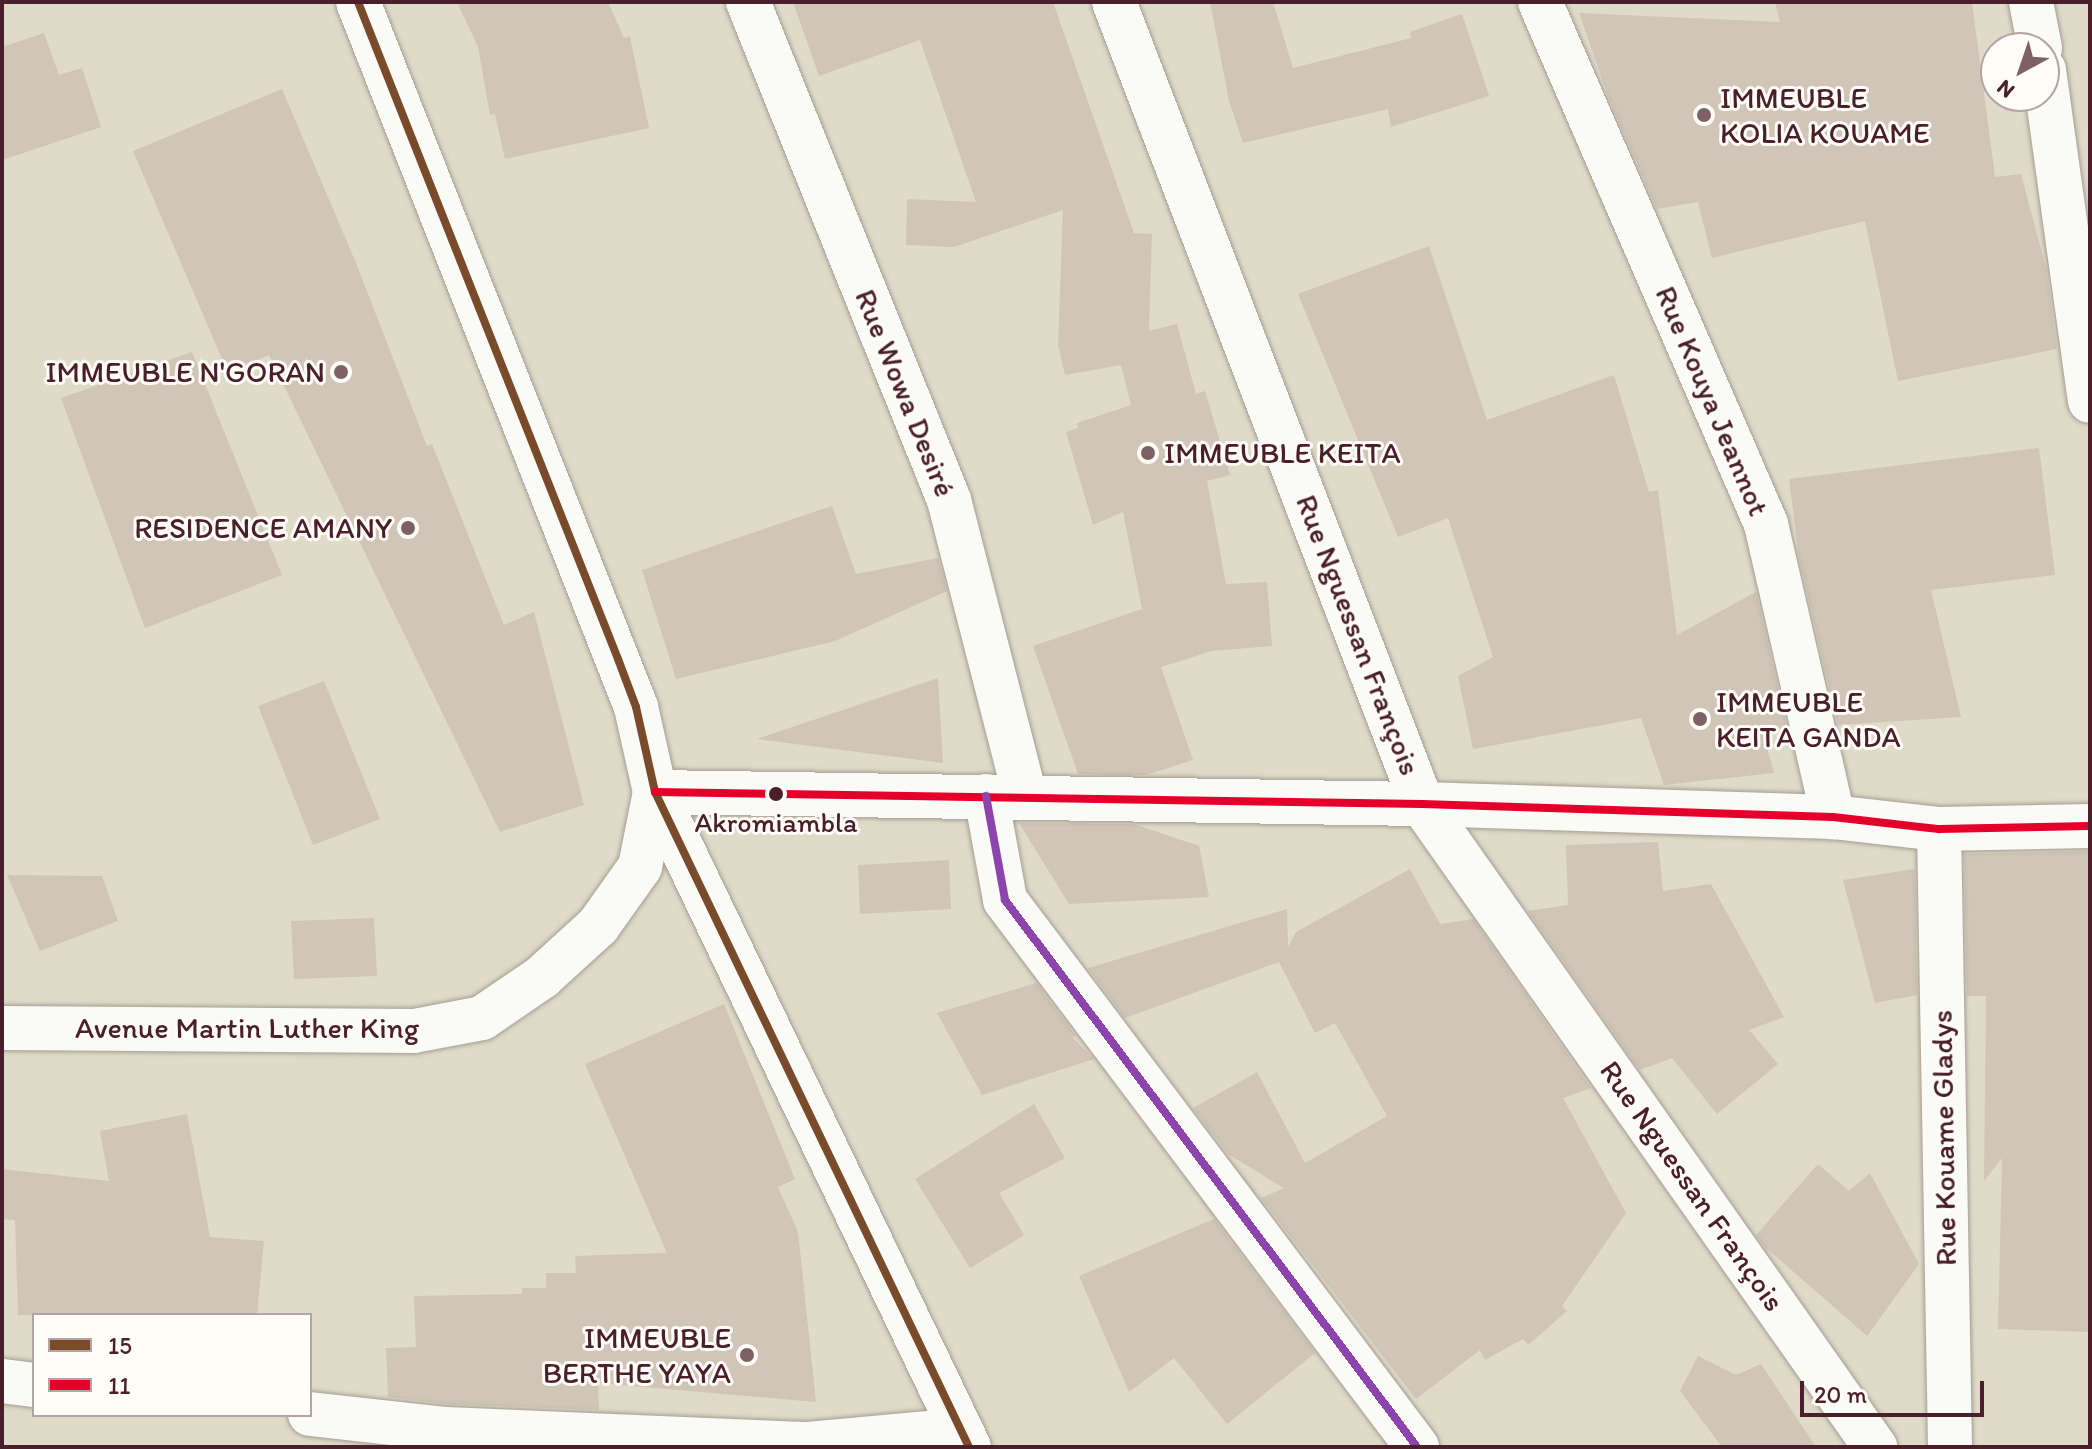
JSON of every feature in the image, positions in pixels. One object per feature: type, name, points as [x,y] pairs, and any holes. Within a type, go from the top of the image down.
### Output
[{"type":"street","points":[[312,1414],[453,1438],[808,1444],[963,1438],[655,792],[636,707],[623,671],[358,2]]},
{"type":"street","name":"Rue Wowa Desiré","points":[[748,2],[949,500],[1005,797],[1005,900],[1417,1447]]},
{"type":"street","name":"Rue Nguessan François","points":[[1114,2],[1422,804],[1875,1447]]},
{"type":"street","name":"Rue Kouya Jeannot","points":[[1540,2],[1766,524],[1833,817]]},
{"type":"street","points":[[2031,2],[2037,32]]},
{"type":"street","points":[[2050,112],[2090,401]]},
{"type":"street","points":[[655,792],[1422,804],[1833,817],[1939,829],[2090,826]]},
{"type":"street","name":"Avenue Martin Luther King","points":[[2,1028],[414,1031],[482,1018],[542,977],[598,926],[640,867],[655,792]]},
{"type":"street","name":"Rue Kouame Gladys","points":[[1939,829],[1950,1447]]},
{"type":"street","points":[[2,1381],[32,1385]]},
{"type":"building","points":[[457,2],[608,2],[624,38],[630,37],[649,128],[505,159],[495,114],[490,115],[478,47]]},
{"type":"building","points":[[793,2],[1053,2],[1134,233],[1152,234],[1149,331],[1177,324],[1196,394],[1205,391],[1230,475],[1207,481],[1226,584],[1267,582],[1272,646],[1212,651],[1161,667],[1193,760],[1146,775],[1078,774],[1033,646],[1142,609],[1123,512],[1093,525],[1066,432],[1078,428],[1077,423],[1131,405],[1121,365],[1065,375],[1058,345],[1063,210],[954,247],[906,245],[907,199],[976,202],[920,40],[819,76]]},
{"type":"building","points":[[1210,2],[1273,2],[1293,68],[1411,38],[1410,32],[1462,14],[1489,96],[1391,127],[1388,109],[1243,143],[1229,101]]},
{"type":"building","points":[[1775,2],[1972,2],[1980,63],[1980,112],[1986,112],[1995,177],[2021,174],[2046,268],[2057,349],[1898,381],[1865,221],[1712,258],[1698,202],[1657,209],[1608,96],[1579,13],[1780,22]]},
{"type":"building","points":[[44,33],[59,75],[82,68],[101,127],[2,160],[2,47]]},
{"type":"building","points":[[282,89],[356,263],[427,446],[432,444],[504,625],[534,612],[584,805],[500,832],[269,355],[228,373],[133,151]]},
{"type":"building","points":[[1429,246],[1487,420],[1614,375],[1649,492],[1658,490],[1677,635],[1756,592],[1787,728],[1762,730],[1774,773],[1664,785],[1641,718],[1473,749],[1458,676],[1493,657],[1448,518],[1398,537],[1298,294]]},
{"type":"building","points":[[192,352],[282,575],[145,628],[61,398]]},
{"type":"building","points":[[2039,448],[2055,575],[1931,590],[1961,717],[1838,725],[1799,557],[1789,479]]},
{"type":"building","points":[[832,506],[856,574],[938,558],[947,591],[835,641],[676,679],[642,570]]},
{"type":"building","points":[[938,678],[943,763],[757,739]]},
{"type":"building","points":[[324,681],[380,819],[313,845],[258,706]]},
{"type":"building","points":[[1019,823],[1134,824],[1199,846],[1209,897],[1069,904]]},
{"type":"building","points":[[1658,842],[1663,891],[1711,884],[1784,1017],[1749,1030],[1778,1064],[1717,1114],[1672,1058],[1640,1070],[1528,911],[1568,905],[1566,845]]},
{"type":"building","points":[[2090,851],[2090,1332],[1998,1329],[2002,1158],[1984,1181],[1986,996],[1967,996],[1964,854]]},
{"type":"building","points":[[949,860],[951,909],[860,914],[858,865]]},
{"type":"building","points":[[1410,869],[1440,924],[1473,919],[1591,1088],[1563,1098],[1626,1213],[1562,1306],[1567,1311],[1528,1345],[1523,1339],[1485,1360],[1480,1350],[1416,1399],[1261,1198],[1284,1188],[1228,1154],[1193,1108],[1257,1072],[1305,1163],[1387,1116],[1335,1023],[1315,1033],[1279,962],[1125,1018],[1088,968],[1287,909],[1288,947],[1296,932]]},
{"type":"building","points":[[1915,869],[1917,995],[1875,1003],[1843,880]]},
{"type":"building","points":[[7,875],[102,876],[118,921],[40,951]]},
{"type":"building","points":[[374,918],[377,976],[294,979],[291,921]]},
{"type":"building","points":[[1036,983],[1076,1036],[1072,1037],[1094,1059],[982,1095],[937,1013]]},
{"type":"building","points":[[724,1004],[795,1179],[778,1187],[798,1232],[816,1402],[598,1383],[599,1410],[448,1404],[388,1397],[386,1348],[416,1347],[414,1296],[522,1294],[522,1288],[546,1288],[546,1273],[576,1273],[575,1256],[667,1253],[585,1064]]},
{"type":"building","points":[[1034,1104],[1065,1158],[999,1193],[1024,1235],[970,1268],[915,1179]]},
{"type":"building","points":[[187,1114],[210,1237],[264,1241],[257,1313],[18,1315],[15,1220],[2,1219],[2,1169],[109,1181],[100,1131]]},
{"type":"building","points":[[1818,1164],[1849,1191],[1870,1173],[1919,1264],[1867,1336],[1764,1246],[1756,1235]]},
{"type":"building","points":[[1214,1219],[1315,1353],[1227,1424],[1174,1358],[1129,1392],[1079,1276]]},
{"type":"building","points":[[1698,1356],[1736,1375],[1761,1364],[1816,1447],[1722,1447],[1680,1391]]},
{"type":"transit line","name":"15","points":[[358,2],[618,659],[636,707],[655,792],[969,1447]]},
{"type":"transit line","name":"11","points":[[655,792],[1422,804],[1833,817],[1939,829],[2090,826]]},
{"type":"transit line","points":[[986,796],[1005,900],[1417,1447]]},
{"type":"place","name":"IMMEUBLE KOLIA KOUAME","points":[[1704,115]]},
{"type":"place","name":"IMMEUBLE N'GORAN","points":[[341,372]]},
{"type":"place","name":"IMMEUBLE KEITA","points":[[1148,453]]},
{"type":"place","name":"RESIDENCE AMANY","points":[[408,528]]},
{"type":"place","name":"IMMEUBLE KEITA GANDA","points":[[1700,719]]},
{"type":"place","name":"Akromiambla","points":[[776,794]]},
{"type":"place","name":"IMMEUBLE BERTHE YAYA","points":[[747,1355]]}]
